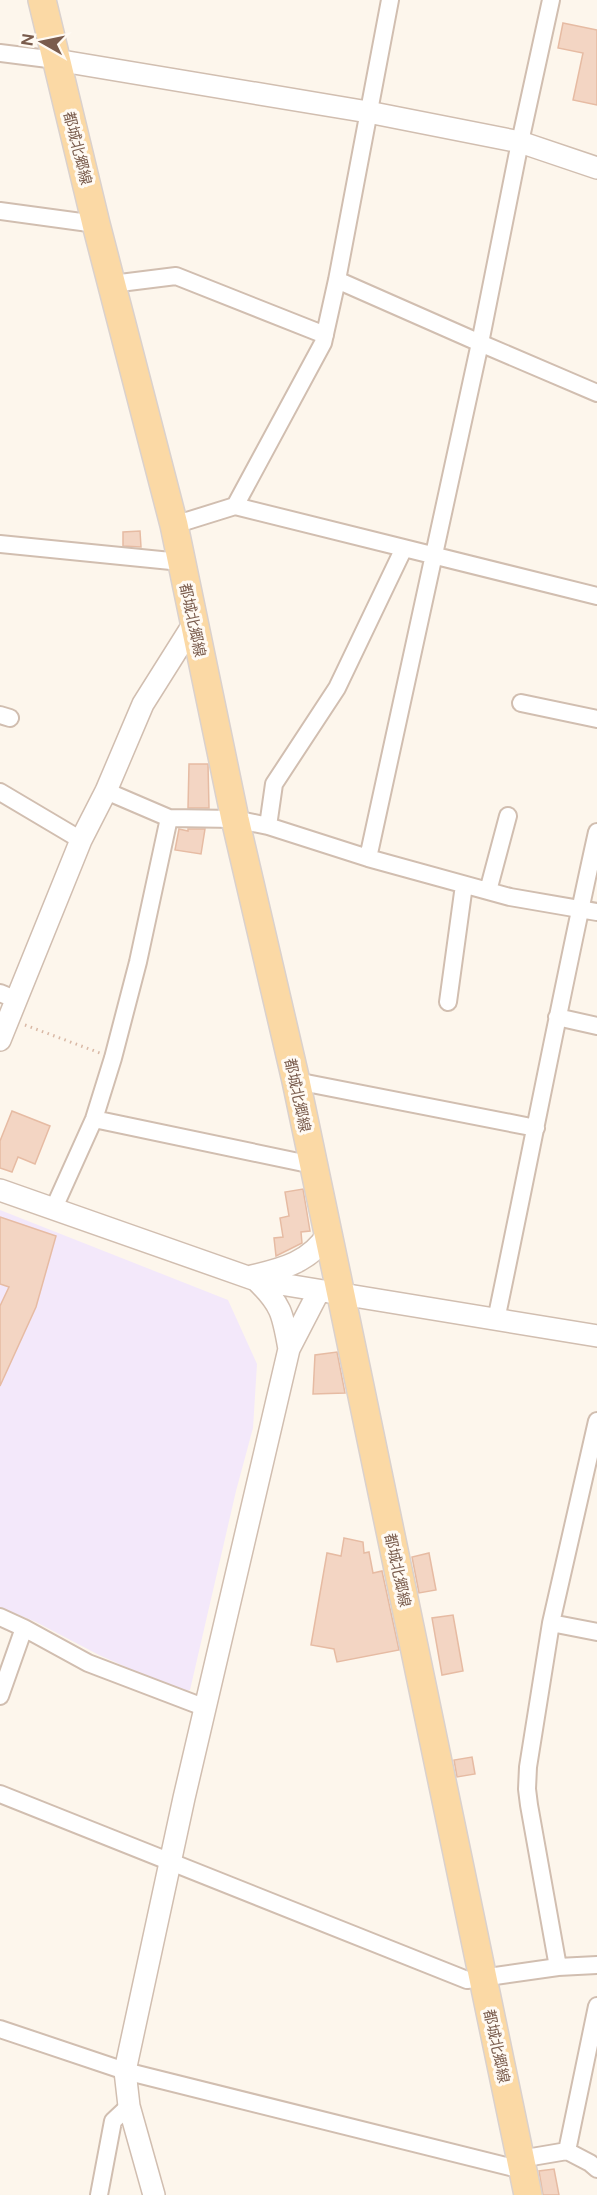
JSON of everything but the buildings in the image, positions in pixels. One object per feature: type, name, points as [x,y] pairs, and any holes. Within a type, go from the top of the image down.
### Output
[{"type":"main road","name":"都城北郷線","points":[[42,0],[96,224],[174,525],[235,819],[296,1081],[328,1233],[330,1293],[524,2175]]},
{"type":"street","points":[[235,506],[323,343],[338,279],[390,0]]},
{"type":"street","points":[[368,858],[480,343],[551,0]]},
{"type":"street","points":[[0,53],[56,60],[368,112],[520,142],[597,168]]},
{"type":"street","points":[[0,211],[96,224]]},
{"type":"street","points":[[112,284],[176,276],[325,335]]},
{"type":"street","points":[[338,279],[597,393]]},
{"type":"street","points":[[174,525],[235,506],[597,596]]},
{"type":"street","points":[[0,544],[181,562]]},
{"type":"street","points":[[268,826],[274,784],[337,688],[404,548]]},
{"type":"street","points":[[0,1040],[8,1004],[81,840],[106,791],[143,704],[194,622]]},
{"type":"street","points":[[520,703],[597,719]]},
{"type":"street","points":[[106,791],[168,818],[235,819],[268,826],[368,858],[464,885],[510,897],[589,910]]},
{"type":"street","points":[[0,792],[81,840]]},
{"type":"street","points":[[488,891],[508,816]]},
{"type":"street","points":[[53,1210],[94,1119],[113,1058],[138,962],[168,818]]},
{"type":"street","points":[[496,1320],[557,1017],[589,910],[597,832]]},
{"type":"street","points":[[448,1002],[464,885]]},
{"type":"street","points":[[557,1017],[597,1026]]},
{"type":"street","points":[[296,1081],[536,1128]]},
{"type":"street","points":[[94,1119],[313,1165]]},
{"type":"street","points":[[0,1190],[251,1279],[597,1336]]},
{"type":"street","points":[[251,1279],[301,1261],[321,1244],[328,1233]]},
{"type":"street","points":[[251,1279],[273,1296],[283,1317],[289,1349]]},
{"type":"street","points":[[154,2195],[129,2106],[125,2071],[170,1863],[289,1349],[330,1293]]},
{"type":"street","points":[[558,1967],[527,1789],[528,1767],[551,1623],[597,1421]]},
{"type":"street","points":[[0,1617],[88,1663],[206,1708]]},
{"type":"street","points":[[551,1623],[597,1632]]},
{"type":"street","points":[[0,1696],[24,1628]]},
{"type":"street","points":[[0,1794],[467,1980],[558,1967],[597,1965]]},
{"type":"street","points":[[0,2029],[125,2071],[524,2175],[567,2151],[597,2006]]},
{"type":"street","points":[[99,2195],[113,2121],[129,2106]]},
{"type":"street","points":[[567,2151],[597,2169]]},
{"type":"path","points":[[8,1004],[113,1058]]},
{"type":"shaded area","points":[[0,1210],[228,1300],[257,1364],[253,1428],[190,1690],[183,1692],[99,1655],[36,1622],[0,1607]]}]
